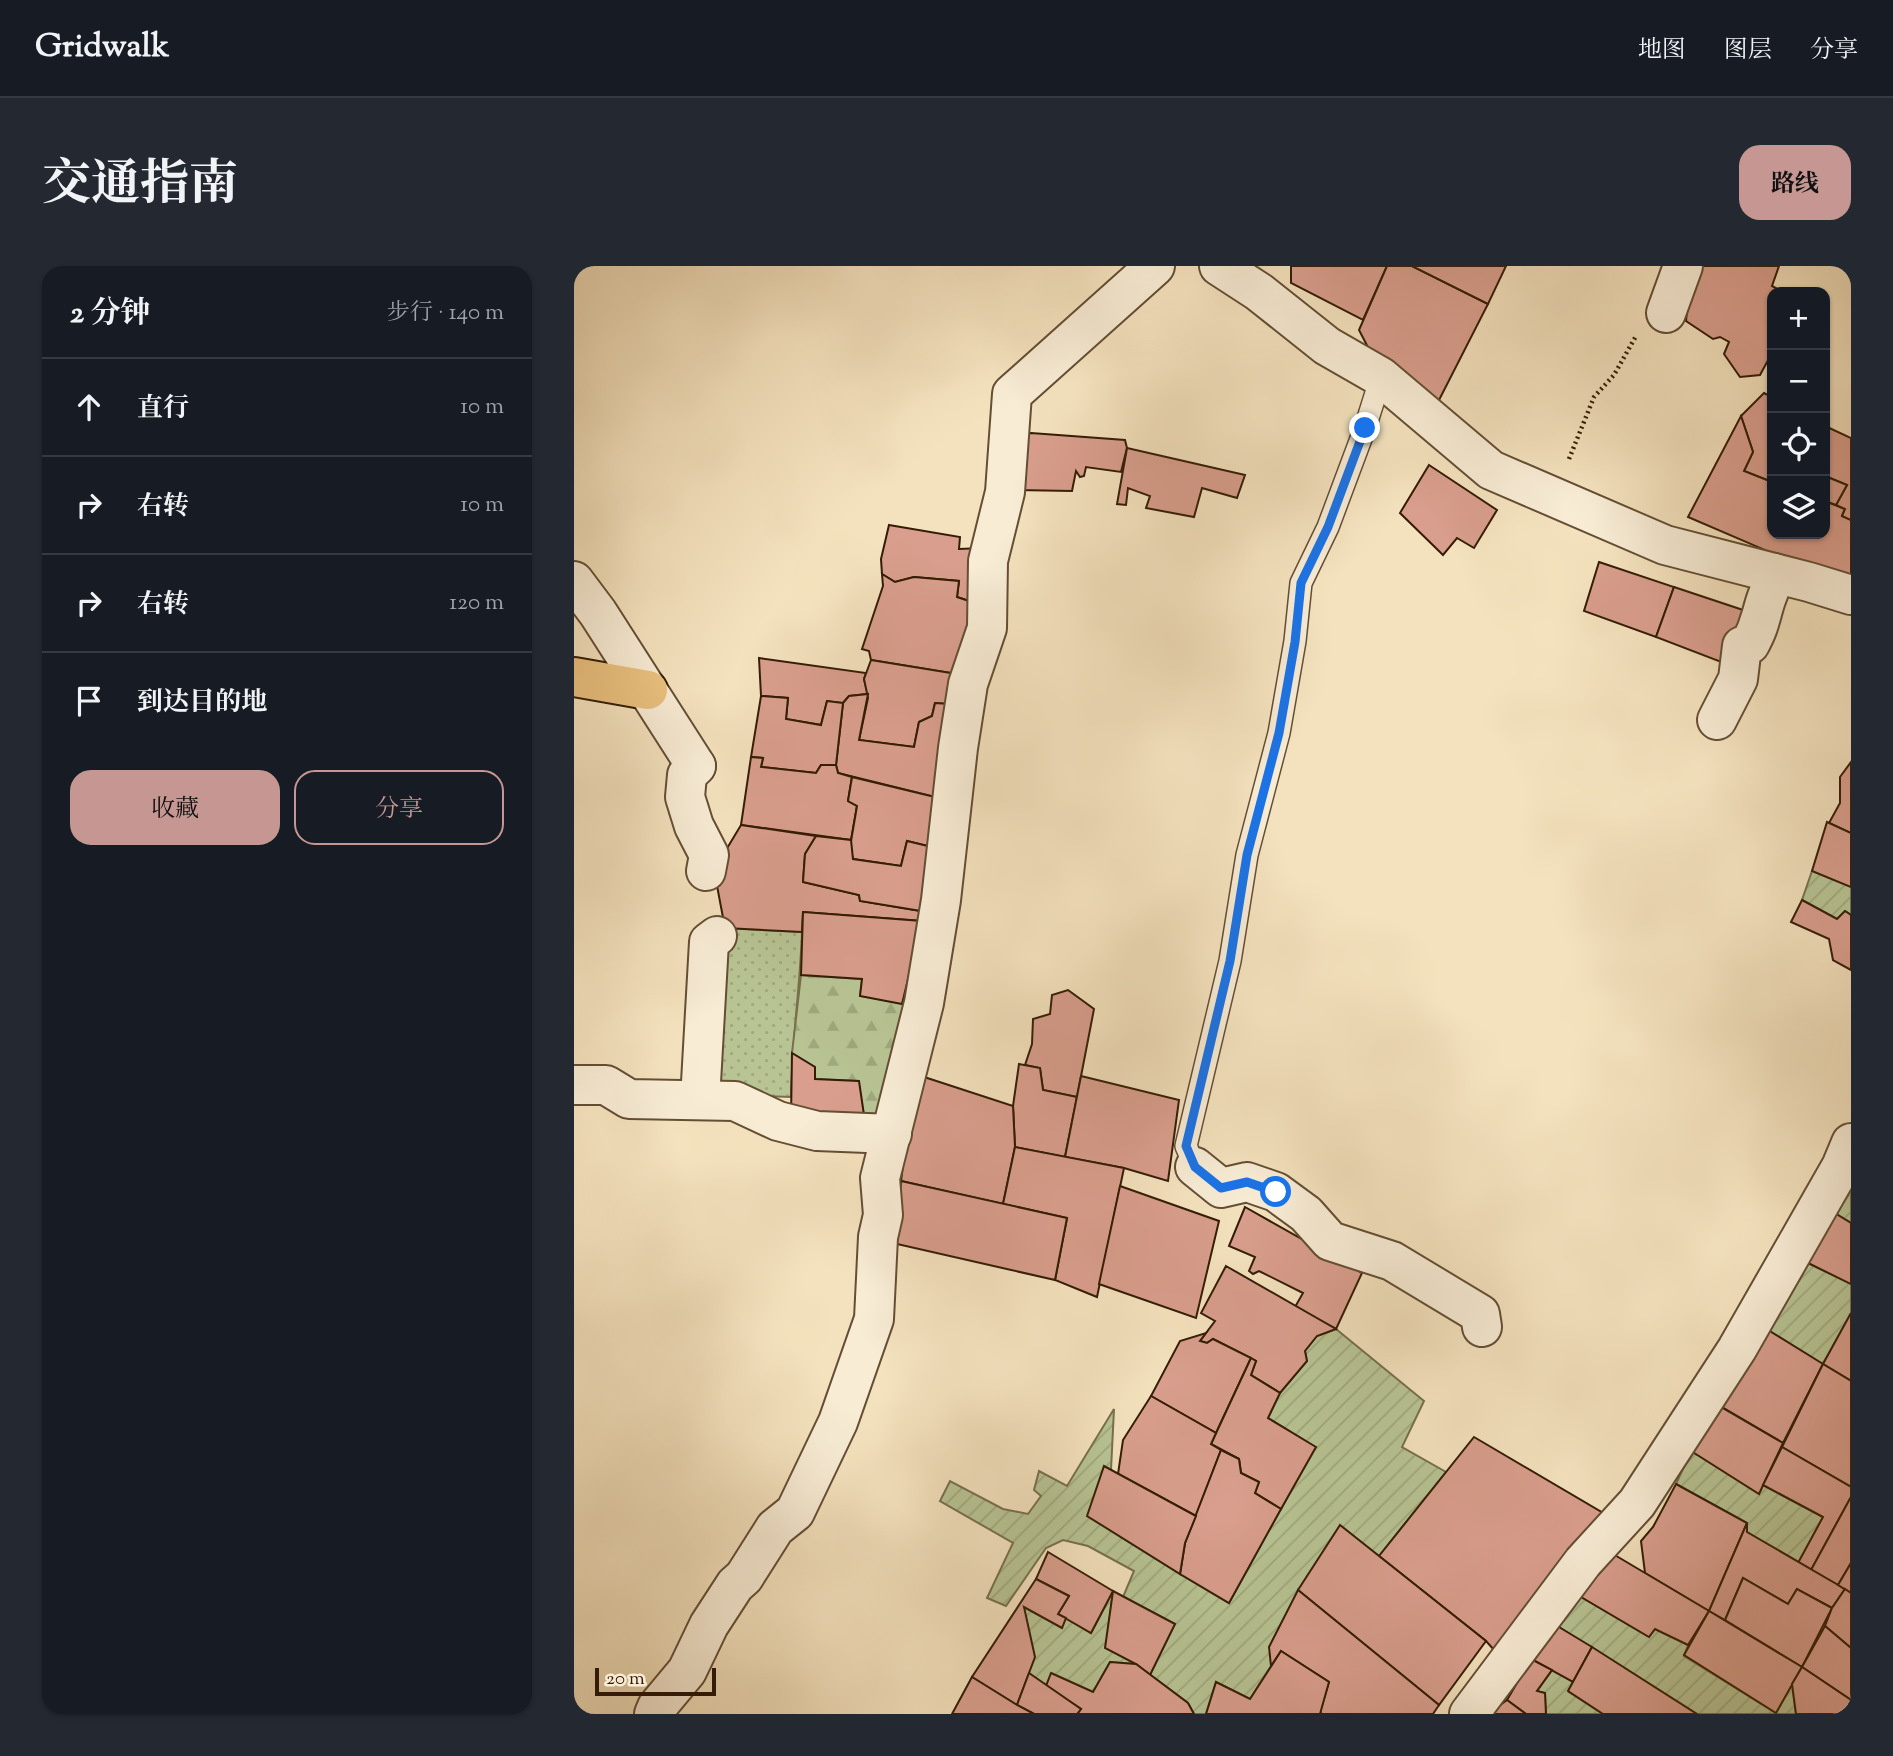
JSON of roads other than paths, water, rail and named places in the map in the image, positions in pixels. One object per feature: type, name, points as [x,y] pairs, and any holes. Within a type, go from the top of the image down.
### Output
[{"type":"highway","points":[[574,677],[648,690]]},
{"type":"street","points":[[654,1714],[687,1671],[709,1625],[735,1585],[744,1577],[775,1528],[795,1512],[838,1422],[874,1319],[877,1248],[883,1215],[880,1178],[924,1003],[941,900],[968,684],[987,628],[988,561],[1005,492],[1012,394],[1155,266]]},
{"type":"street","points":[[1219,266],[1259,292],[1327,346],[1381,377],[1491,470],[1665,545],[1851,596]]},
{"type":"street","points":[[1666,313],[1683,266]]},
{"type":"street","points":[[1717,720],[1738,679],[1742,646],[1750,644],[1761,624],[1774,573]]},
{"type":"street","points":[[574,581],[598,612],[696,765],[687,775],[685,797],[694,826],[709,855],[706,871]]},
{"type":"street","points":[[700,1100],[709,942],[717,936]]},
{"type":"street","points":[[574,1085],[606,1085],[629,1099],[735,1101],[778,1121],[817,1131],[892,1134]]},
{"type":"street","points":[[1469,1714],[1583,1562],[1637,1503],[1737,1349],[1841,1167],[1851,1143]]},
{"type":"street","points":[[1195,1167],[1221,1188],[1247,1182],[1276,1192],[1306,1214],[1330,1241],[1392,1261],[1480,1314],[1482,1327]]},
{"type":"lane","points":[[1195,1167],[1186,1146],[1230,961],[1247,855],[1279,733],[1295,642],[1301,583],[1328,527],[1381,377]]}]
